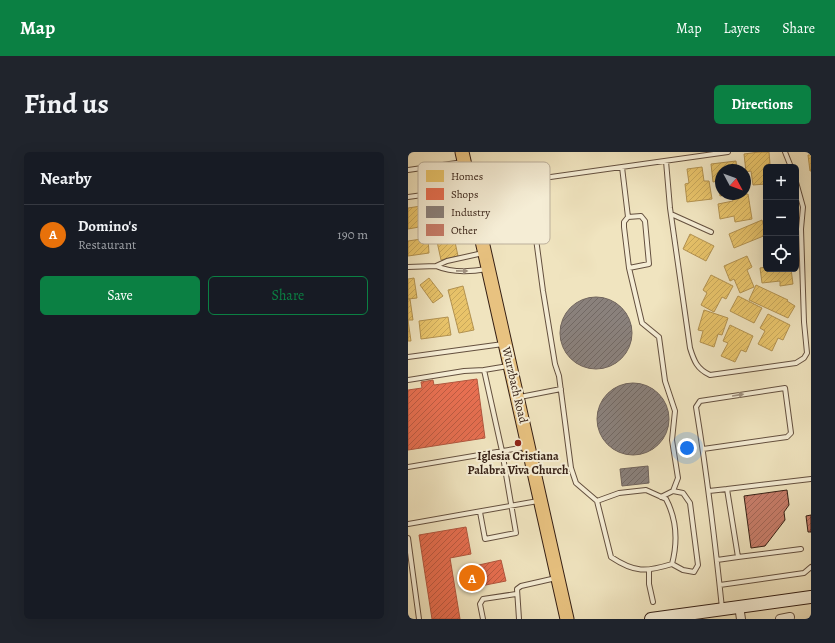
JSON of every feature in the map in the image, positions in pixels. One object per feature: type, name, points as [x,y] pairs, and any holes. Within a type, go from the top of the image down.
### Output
[{"type":"main road","name":"Wurzbach Road","points":[[483,244],[529,446],[566,619]]},
{"type":"main road","points":[[651,619],[811,597]]},
{"type":"street","points":[[739,606],[741,619]]},
{"type":"street","points":[[780,619],[790,618]]},
{"type":"lane","points":[[550,176],[728,152]]},
{"type":"lane","points":[[785,152],[791,164]]},
{"type":"lane","points":[[442,162],[463,157]]},
{"type":"lane","points":[[666,161],[671,214],[690,348],[694,361],[701,370],[710,374],[719,375],[796,363],[807,354],[804,322],[800,229],[803,207],[799,193]]},
{"type":"lane","points":[[622,167],[628,217],[624,222],[624,227],[629,268],[642,324],[659,337],[665,381],[675,410],[672,440],[678,478],[673,491]]},
{"type":"lane","points":[[408,170],[418,168]]},
{"type":"lane","points":[[408,197],[418,196]]},
{"type":"lane","points":[[671,214],[712,232]]},
{"type":"lane","points":[[628,217],[641,216],[645,221],[649,264],[629,268]]},
{"type":"lane","points":[[537,244],[543,291],[561,389],[571,468],[576,483],[597,501],[611,557],[625,566],[649,571],[672,564],[683,570],[694,572],[698,565],[690,503],[683,493],[673,491],[661,497]]},
{"type":"lane","points":[[408,267],[436,266],[485,252]]},
{"type":"lane","points":[[436,266],[446,271],[474,271],[489,269]]},
{"type":"lane","points":[[408,357],[505,343]]},
{"type":"lane","points":[[408,380],[464,371],[510,366]]},
{"type":"lane","points":[[480,512],[485,539],[516,533],[502,451],[484,370]]},
{"type":"lane","points":[[703,449],[787,437],[791,433],[785,388],[700,401],[696,407],[709,491],[722,609]]},
{"type":"lane","points":[[518,398],[561,389]]},
{"type":"lane","points":[[408,467],[529,446]]},
{"type":"lane","points":[[709,491],[811,479]]},
{"type":"lane","points":[[727,489],[738,557]]},
{"type":"lane","points":[[597,501],[619,493],[646,490],[666,500],[676,525],[676,550],[672,564]]},
{"type":"lane","points":[[408,524],[541,501]]},
{"type":"lane","points":[[408,538],[419,619]]},
{"type":"lane","points":[[717,560],[801,549]]},
{"type":"lane","points":[[720,585],[804,573],[811,567]]},
{"type":"lane","points":[[649,571],[649,584],[653,602]]},
{"type":"lane","points":[[519,619],[516,594],[517,589],[520,586],[558,578]]},
{"type":"lane","points":[[483,619],[480,604],[483,599],[516,594]]},
{"type":"building: Homes","points":[[769,152],[770,164],[763,164],[763,184],[753,185],[751,164],[745,164],[744,154]]},
{"type":"building: Homes","points":[[808,155],[811,155],[811,171],[810,171]]},
{"type":"building: Homes","points":[[736,161],[736,164],[715,164],[715,182],[713,182],[711,164]]},
{"type":"building: Homes","points":[[702,167],[704,181],[709,181],[712,199],[687,202],[685,184],[689,183],[687,169]]},
{"type":"building: Homes","points":[[749,200],[752,219],[735,222],[734,216],[720,219],[718,204]]},
{"type":"building: Homes","points":[[418,206],[418,227],[408,229],[408,208]]},
{"type":"building: Homes","points":[[762,220],[763,236],[734,248],[729,234]]},
{"type":"building: Homes","points":[[690,234],[714,246],[706,261],[683,249]]},
{"type":"building: Homes","points":[[418,240],[418,244],[428,244],[429,253],[408,256],[408,241]]},
{"type":"building: Homes","points":[[438,244],[455,244],[458,256],[441,260]]},
{"type":"building: Homes","points":[[747,256],[752,267],[747,270],[754,287],[740,293],[734,279],[730,281],[724,266]]},
{"type":"building: Homes","points":[[760,268],[763,268],[763,272],[791,272],[793,284],[780,286],[780,281],[762,283]]},
{"type":"building: Homes","points":[[711,275],[733,286],[726,299],[722,297],[714,312],[701,305],[707,293],[703,290]]},
{"type":"building: Homes","points":[[414,278],[417,298],[408,299],[408,279]]},
{"type":"building: Homes","points":[[429,278],[443,296],[433,303],[420,285]]},
{"type":"building: Homes","points":[[756,285],[788,300],[787,301],[795,306],[788,318],[749,300]]},
{"type":"building: Homes","points":[[463,286],[474,330],[459,333],[448,290]]},
{"type":"building: Homes","points":[[738,296],[762,308],[754,323],[730,311]]},
{"type":"building: Homes","points":[[408,299],[410,299],[413,320],[408,320]]},
{"type":"building: Homes","points":[[704,310],[728,318],[722,335],[718,334],[714,347],[700,342],[703,331],[698,330]]},
{"type":"building: Homes","points":[[768,314],[790,325],[783,340],[778,338],[772,351],[758,344],[765,331],[760,328]]},
{"type":"building: Homes","points":[[448,317],[451,335],[421,339],[419,321]]},
{"type":"building: Homes","points":[[408,320],[411,341],[408,341]]},
{"type":"building: Homes","points":[[730,325],[753,336],[746,352],[741,350],[735,362],[721,356],[728,343],[723,341]]},
{"type":"building: Shops","points":[[477,379],[485,438],[408,450],[408,390],[422,388],[421,382],[433,380],[434,385]]},
{"type":"building: Shops","points":[[466,527],[471,554],[450,558],[460,619],[432,619],[419,535]]},
{"type":"building: Shops","points":[[501,560],[506,581],[465,589],[461,569]]},
{"type":"building: Industry","points":[[596,297],[616,303],[626,313],[632,333],[626,353],[616,363],[596,369],[576,363],[566,353],[560,333],[566,313],[576,303]]},
{"type":"building: Industry","points":[[626,383],[640,383],[659,393],[669,412],[669,426],[659,445],[640,455],[626,455],[607,445],[597,426],[597,412],[607,393]]},
{"type":"building: Industry","points":[[648,466],[649,483],[622,486],[620,469]]},
{"type":"building: Other","points":[[787,490],[789,505],[784,512],[785,520],[765,546],[751,548],[744,496]]},
{"type":"building: Other","points":[[811,515],[811,532],[808,532],[806,516]]},
{"type":"place","name":"Iglesia Cristiana Palabra Viva Church","points":[[518,443]]},
{"type":"place","name":"Domino's","points":[[472,578]]}]
